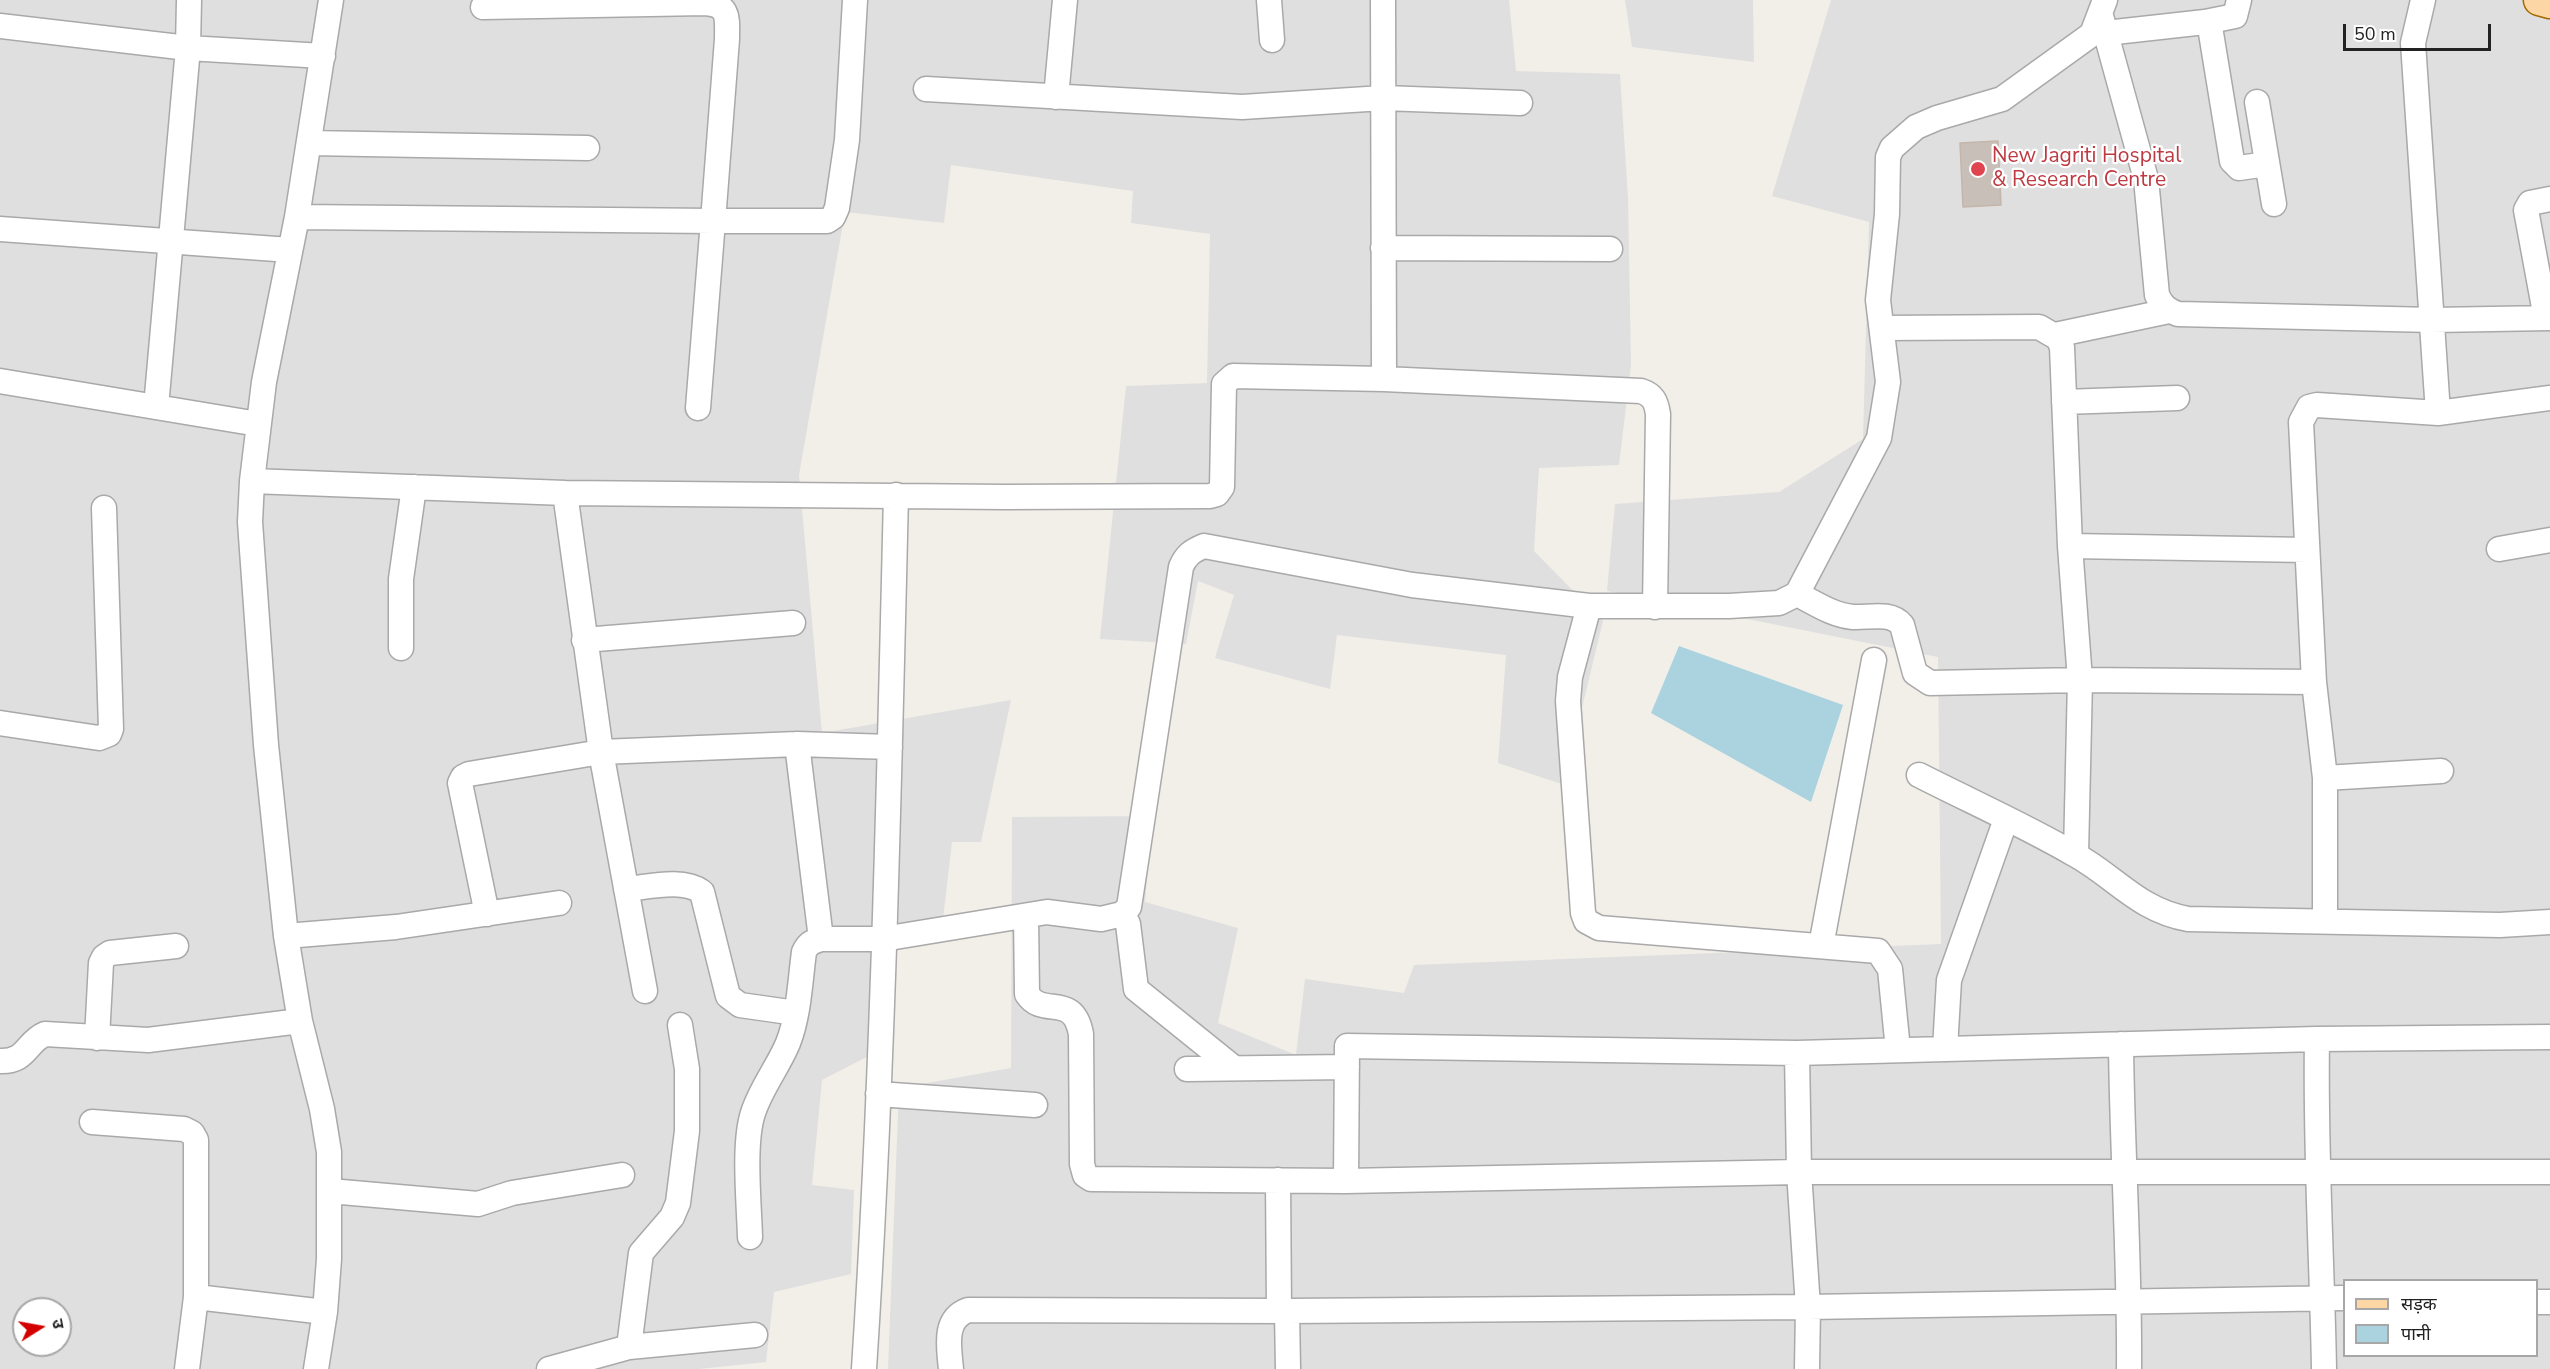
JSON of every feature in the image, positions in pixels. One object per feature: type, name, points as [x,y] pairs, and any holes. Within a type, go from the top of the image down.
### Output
[{"type":"main road","points":[[2539,0],[2550,3]]},
{"type":"street","points":[[156,407],[188,48],[189,0]]},
{"type":"street","points":[[316,1369],[326,1312],[329,1152],[322,1109],[300,1021],[286,936],[266,745],[250,522],[258,424],[270,348],[310,142],[331,0]]},
{"type":"street","points":[[297,217],[827,221],[833,217],[837,208],[847,140],[855,0]]},
{"type":"street","points":[[1056,97],[1065,0]]},
{"type":"street","points":[[1269,0],[1272,40]]},
{"type":"street","points":[[1383,0],[1384,379]]},
{"type":"street","points":[[2104,16],[2205,22],[2235,16],[2239,0]]},
{"type":"street","points":[[2423,0],[2413,43],[2438,413]]},
{"type":"street","points":[[483,7],[705,3],[717,4],[723,10],[727,19],[727,39],[698,408]]},
{"type":"street","points":[[2104,16],[2146,179],[2157,295],[2162,304],[2178,314],[2433,320],[2548,318],[2526,210],[2530,203],[2550,199]]},
{"type":"street","points":[[750,1237],[749,1134],[753,1113],[788,1042],[796,1013],[804,952],[812,942],[821,939],[883,939],[1047,912],[1101,919],[1122,914],[1129,906],[1181,567],[1185,558],[1194,550],[1204,546],[1412,585],[1588,606],[1655,607],[1779,603],[1797,594],[1879,438],[1888,382],[1878,300],[1887,214],[1888,158],[1892,148],[1916,127],[1937,117],[2002,99],[2092,34],[2104,16]]},
{"type":"street","points":[[2205,22],[2210,27],[2220,76],[2232,161],[2239,168],[2267,164]]},
{"type":"street","points":[[0,26],[188,48],[323,56]]},
{"type":"street","points":[[926,89],[1242,107],[1383,98],[1521,103]]},
{"type":"street","points":[[2257,102],[2274,204]]},
{"type":"street","points":[[310,142],[587,148]]},
{"type":"street","points":[[0,229],[290,250]]},
{"type":"street","points":[[1383,248],[1610,249]]},
{"type":"street","points":[[2055,335],[2169,310]]},
{"type":"street","points":[[1883,328],[2039,327],[2055,335],[2062,347],[2070,546],[2080,680],[2076,854]]},
{"type":"street","points":[[252,481],[565,493],[1005,497],[1218,495],[1222,487],[1224,395],[1227,379],[1241,376],[1384,379],[1641,391],[1650,394],[1656,402],[1658,414],[1655,607]]},
{"type":"street","points":[[0,381],[258,424]]},
{"type":"street","points":[[2064,402],[2177,398]]},
{"type":"street","points":[[2325,921],[2325,778],[2314,682],[2301,422],[2309,407],[2318,405],[2438,413],[2550,398]]},
{"type":"street","points":[[401,648],[401,579],[414,487]]},
{"type":"street","points":[[565,493],[601,752],[645,992]]},
{"type":"street","points":[[864,1369],[872,1250],[878,1094],[896,495]]},
{"type":"street","points":[[0,723],[99,738],[109,734],[111,729],[104,508]]},
{"type":"street","points":[[2499,549],[2550,540]]},
{"type":"street","points":[[2070,546],[2307,550]]},
{"type":"street","points":[[1797,594],[1840,615],[1888,616],[1897,619],[1902,625],[1915,673],[1930,683],[2080,680],[2314,682]]},
{"type":"street","points":[[1588,606],[1570,677],[1568,701],[1583,913],[1586,921],[1599,928],[1878,951],[1890,969],[1898,1050]]},
{"type":"street","points":[[584,640],[793,623]]},
{"type":"street","points":[[1821,946],[1874,660]]},
{"type":"street","points":[[487,914],[460,783],[463,777],[469,774],[601,752],[797,744],[890,747]]},
{"type":"street","points":[[797,744],[821,939]]},
{"type":"street","points":[[2325,778],[2440,771]]},
{"type":"street","points":[[1919,776],[2076,854],[2149,907],[2168,915],[2188,919],[2500,925],[2550,921]]},
{"type":"street","points":[[1945,1049],[1949,980],[2006,819]]},
{"type":"street","points":[[626,889],[683,885],[695,887],[702,892],[728,996],[740,1005],[796,1013]]},
{"type":"street","points":[[286,936],[396,927],[559,903]]},
{"type":"street","points":[[1122,914],[1128,924],[1136,989],[1234,1068]]},
{"type":"street","points":[[1026,916],[1027,994],[1032,1001],[1039,1004],[1067,1009],[1074,1013],[1079,1023],[1082,1164],[1085,1175],[1102,1181],[1346,1181],[1799,1172],[2550,1172]]},
{"type":"street","points":[[97,1038],[101,963],[104,957],[110,953],[176,946]]},
{"type":"street","points":[[0,1061],[18,1058],[37,1038],[45,1034],[148,1040],[300,1021]]},
{"type":"street","points":[[629,1347],[641,1253],[672,1217],[678,1203],[687,1131],[687,1069],[680,1025]]},
{"type":"street","points":[[1346,1181],[1347,1046],[1797,1053],[2317,1039],[2550,1037]]},
{"type":"street","points":[[2317,1039],[2316,1111],[2319,1172],[2333,1298],[2324,1369]]},
{"type":"street","points":[[2121,1044],[2129,1369]]},
{"type":"street","points":[[1797,1053],[1799,1172],[1808,1307],[1807,1369]]},
{"type":"street","points":[[1187,1069],[1347,1068]]},
{"type":"street","points":[[878,1094],[1035,1104]]},
{"type":"street","points":[[92,1122],[184,1129],[192,1133],[196,1140],[198,1151],[196,1297],[187,1369]]},
{"type":"street","points":[[330,1191],[478,1204],[512,1192],[622,1175]]},
{"type":"street","points":[[1278,1180],[1283,1311],[1288,1369]]},
{"type":"street","points":[[196,1297],[326,1312]]},
{"type":"street","points":[[951,1369],[949,1333],[953,1321],[961,1312],[968,1310],[1283,1311],[1808,1307],[2333,1298]]},
{"type":"street","points":[[549,1369],[629,1347],[755,1335]]},
{"type":"shaded area","points":[[0,0],[1509,0],[1516,71],[1620,74],[1628,198],[1631,365],[1619,465],[1539,468],[1534,551],[1603,621],[1581,712],[1586,792],[1498,763],[1506,655],[1337,635],[1330,689],[1215,658],[1234,595],[1198,581],[1186,644],[1100,639],[1126,386],[1207,383],[1210,234],[1131,223],[1133,191],[951,165],[944,223],[845,212],[799,475],[822,733],[1011,700],[981,842],[952,842],[943,919],[890,953],[886,1047],[822,1080],[812,1185],[854,1190],[851,1274],[774,1292],[766,1362],[699,1369],[0,1369]]},
{"type":"shaded area","points":[[1625,0],[1753,0],[1754,62],[1632,47]]},
{"type":"shaded area","points":[[1831,0],[2550,0],[2550,1369],[888,1369],[899,1088],[1011,1068],[1012,817],[1152,816],[1145,902],[1238,928],[1218,1023],[1296,1055],[1305,979],[1404,993],[1414,965],[1941,944],[1938,657],[1607,591],[1615,504],[1779,492],[1863,439],[1869,222],[1772,196]]},
{"type":"water","points":[[1679,646],[1843,705],[1811,802],[1651,713]]},
{"type":"building","points":[[1998,141],[2001,205],[1963,207],[1960,143]]},
{"type":"place","name":"New Jagriti Hospital & Research Centre","points":[[1978,169]]}]
